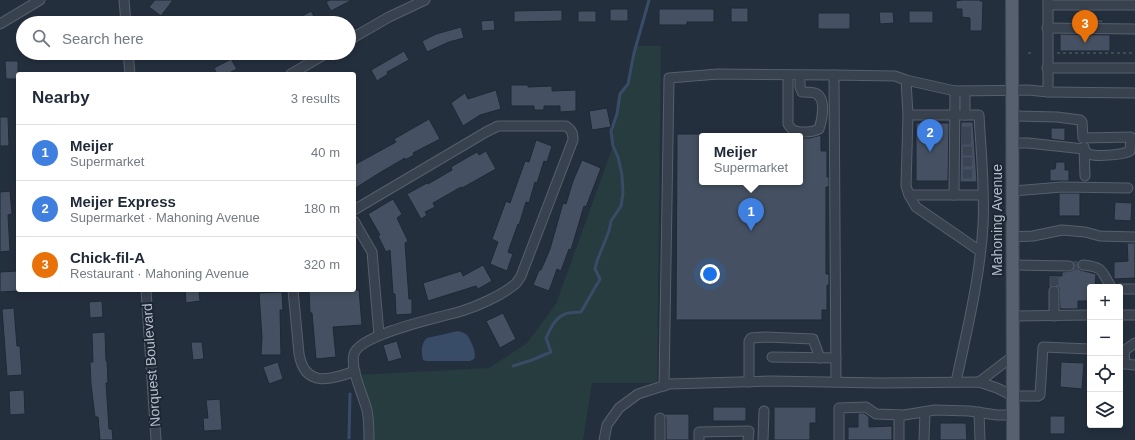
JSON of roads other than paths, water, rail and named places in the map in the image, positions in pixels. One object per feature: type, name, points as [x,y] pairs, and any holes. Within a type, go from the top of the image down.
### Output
[{"type":"main road","name":"Mahoning Avenue","points":[[1012,0],[1013,440]]},
{"type":"street","points":[[0,24],[40,0]]},
{"type":"street","points":[[124,0],[125,16]]},
{"type":"street","points":[[356,36],[389,17],[425,0]]},
{"type":"street","points":[[1048,4],[1087,0]]},
{"type":"street","points":[[1048,4],[1048,92]]},
{"type":"street","points":[[1048,4],[1135,5]]},
{"type":"street","points":[[1048,4],[1135,10]]},
{"type":"street","points":[[1047,26],[1135,23]]},
{"type":"street","points":[[1047,26],[1135,29]]},
{"type":"street","points":[[129,60],[130,72]]},
{"type":"street","points":[[294,72],[315,60]]},
{"type":"street","points":[[1047,68],[1135,68]]},
{"type":"street","points":[[664,386],[669,78],[718,74],[895,76],[906,80],[955,91],[1028,90],[1048,92],[1135,93]]},
{"type":"street","points":[[788,74],[788,124],[792,129],[798,131],[819,130],[822,102],[820,97],[814,93],[802,92],[800,87],[800,75]]},
{"type":"street","points":[[834,75],[836,382]]},
{"type":"street","points":[[906,80],[908,115],[906,186],[909,195],[916,207],[980,251]]},
{"type":"street","points":[[954,195],[959,174],[959,162],[968,151],[967,135],[955,115],[955,91]]},
{"type":"street","points":[[965,91],[965,115]]},
{"type":"street","points":[[908,115],[979,115],[967,135],[968,151],[982,163],[983,225],[978,275],[956,382]]},
{"type":"street","points":[[1012,116],[1057,117],[1080,120],[1082,122],[1085,176]]},
{"type":"street","points":[[356,209],[492,128],[498,126],[566,126],[573,134],[573,140],[521,276],[515,285],[485,301],[463,310],[379,335],[358,347],[354,353],[353,363],[367,411],[369,440]]},
{"type":"street","points":[[1012,143],[1028,143],[1084,149],[1090,154],[1112,155],[1130,151],[1133,137],[1083,138]]},
{"type":"street","points":[[972,162],[982,163]]},
{"type":"street","points":[[973,174],[983,174]]},
{"type":"street","points":[[1012,191],[1062,188],[1128,188]]},
{"type":"street","points":[[909,195],[983,195]]},
{"type":"street","points":[[356,224],[372,252],[379,335]]},
{"type":"street","points":[[1012,237],[1033,236],[1062,230],[1085,232],[1100,236],[1135,237]]},
{"type":"street","points":[[1083,265],[1095,266],[1099,268],[1109,284]]},
{"type":"street","points":[[1012,266],[1069,266]]},
{"type":"street","points":[[1054,266],[1054,276]]},
{"type":"street","points":[[1123,289],[1135,289]]},
{"type":"street","points":[[1054,291],[1054,316]]},
{"type":"street","name":"Norquest Boulevard","points":[[146,292],[156,440]]},
{"type":"street","points":[[294,292],[300,361],[307,373],[320,379],[328,380],[355,371]]},
{"type":"street","points":[[1012,316],[1087,315]]},
{"type":"street","points":[[1123,315],[1134,317]]},
{"type":"street","points":[[749,382],[749,341],[751,338],[766,337],[813,339],[820,358]]},
{"type":"street","points":[[1123,350],[1135,343]]},
{"type":"street","points":[[604,440],[607,425],[619,408],[638,394],[669,384],[749,382],[979,382],[997,388],[1013,396],[1040,395],[1043,347],[1087,349]]},
{"type":"street","points":[[1123,355],[1125,364],[1135,365]]},
{"type":"street","points":[[979,382],[1013,356]]},
{"type":"street","points":[[772,357],[836,358]]},
{"type":"street","points":[[839,440],[840,408],[866,407],[876,414],[899,415],[935,410],[962,410],[997,416],[1013,416]]},
{"type":"street","points":[[763,440],[764,411]]},
{"type":"street","points":[[924,440],[925,412]]},
{"type":"street","points":[[979,412],[980,440]]},
{"type":"street","points":[[898,440],[899,415]]},
{"type":"street","points":[[660,418],[660,440]]},
{"type":"street","points":[[699,440],[699,432],[749,431],[748,440]]},
{"type":"water","points":[[458,331],[467,335],[469,338],[474,350],[474,359],[470,361],[423,360],[422,348],[427,338]]},
{"type":"waterway","points":[[513,366],[551,352],[546,338],[553,324],[558,318],[565,314],[581,312],[600,279],[595,269],[597,261],[609,231],[611,221],[621,206],[623,193],[622,175],[618,157],[613,146],[611,131],[617,114],[620,94],[628,84],[634,53],[649,0]]},
{"type":"waterway","points":[[349,438],[350,394]]},
{"type":"tunnel","points":[[962,131],[971,131]]},
{"type":"tunnel","points":[[962,140],[971,140]]},
{"type":"tunnel","points":[[963,151],[972,151]]},
{"type":"tunnel","points":[[963,162],[972,162]]},
{"type":"tunnel","points":[[963,174],[973,174]]},
{"type":"tunnel","points":[[1069,266],[1083,265]]},
{"type":"tunnel","points":[[1054,276],[1054,291]]},
{"type":"place","name":"Chick-fil-A","points":[[1085,43]]},
{"type":"place","name":"Meijer Express","points":[[930,152]]},
{"type":"place","name":"Meijer","points":[[751,231]]}]
